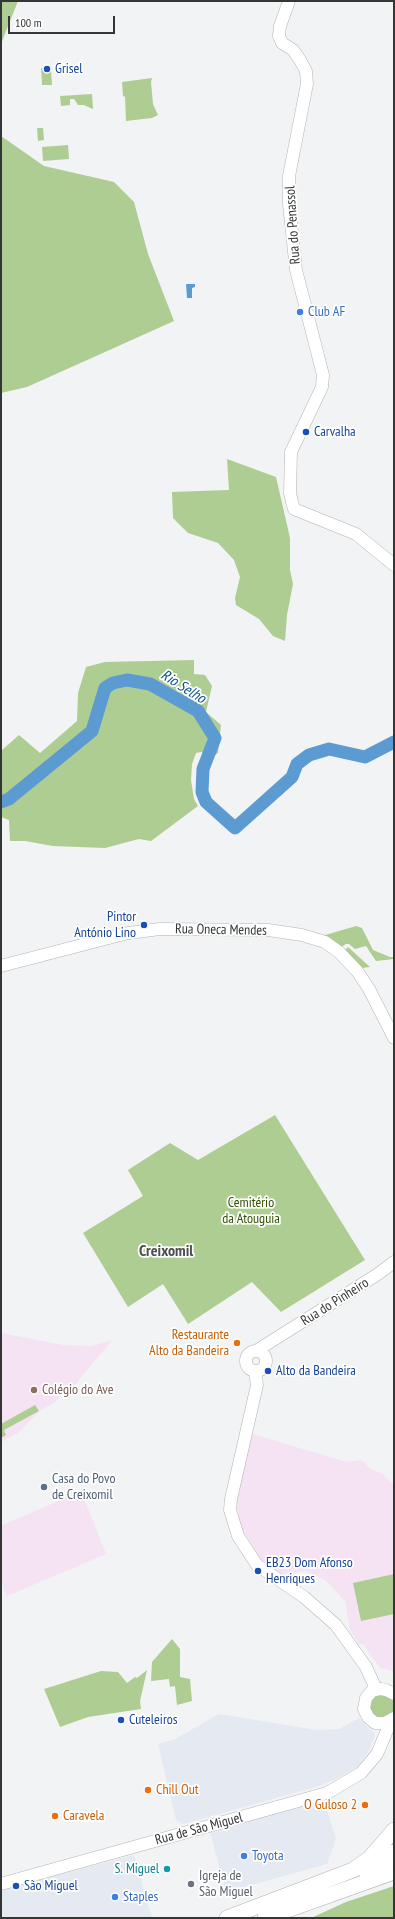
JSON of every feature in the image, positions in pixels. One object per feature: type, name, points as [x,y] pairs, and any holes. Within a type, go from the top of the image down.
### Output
[{"type":"highway","points":[[227,1918],[353,1870],[370,1858],[394,1830]]},
{"type":"highway","points":[[332,1893],[367,1877],[383,1864],[394,1852]]},
{"type":"highway","points":[[265,1918],[394,1872]]},
{"type":"street","name":"Rua do Penassol","points":[[289,1],[280,26],[279,36],[282,43],[293,50],[300,60],[306,71],[307,84],[289,176],[289,204],[296,270],[323,374],[322,387],[291,452],[290,493],[294,509],[356,534],[394,565]]},
{"type":"street","name":"Rua Oneca Mendes","points":[[1,966],[128,933],[160,929],[268,930],[302,935],[324,942],[339,952],[356,970],[368,989],[394,1038]]},
{"type":"street","name":"Rua do Pinheiro","points":[[256,1351],[378,1274],[394,1262]]},
{"type":"street","points":[[255,1372],[263,1369],[275,1340]]},
{"type":"street","points":[[267,1361],[263,1354],[256,1351],[249,1354],[246,1360],[248,1367],[255,1372],[257,1385],[231,1499],[230,1510],[238,1536],[257,1565],[304,1597],[336,1625],[366,1668],[388,1690],[366,1698],[364,1709],[368,1717],[375,1723],[379,1735],[379,1746]]},
{"type":"street","points":[[375,1723],[381,1724],[392,1720]]},
{"type":"street","name":"Rua de São Miguel","points":[[1,1884],[327,1793],[361,1773],[377,1754],[379,1746],[392,1720]]},
{"type":"shaded area","name":"Colégio do Ave","points":[[1,1333],[63,1345],[91,1346],[112,1340],[75,1385],[60,1395],[56,1402],[41,1410],[18,1433],[1,1442]]},
{"type":"shaded area","points":[[252,1434],[347,1462],[361,1460],[370,1468],[384,1475],[394,1484],[394,1671],[380,1668],[363,1644],[359,1644],[350,1630],[345,1601],[325,1580],[306,1571],[281,1575],[262,1561],[240,1525],[236,1502]]},
{"type":"shaded area","points":[[81,1491],[106,1554],[7,1596],[1,1582],[1,1526]]},
{"type":"shaded area","points":[[219,1714],[317,1730],[339,1729],[359,1718],[375,1734],[369,1751],[356,1768],[338,1778],[319,1786],[183,1824],[176,1820],[158,1744],[175,1739]]},
{"type":"shaded area","points":[[324,1800],[336,1839],[327,1864],[226,1892],[210,1832]]},
{"type":"shaded area","points":[[134,1855],[152,1918],[1,1918],[1,1890]]},
{"type":"green space","points":[[1,1],[18,1],[1,44]]},
{"type":"green space","points":[[41,68],[51,70],[52,85],[42,85]]},
{"type":"green space","points":[[152,78],[153,104],[158,115],[152,118],[126,121],[125,97],[123,96],[122,82]]},
{"type":"green space","points":[[92,94],[93,109],[84,105],[78,105],[74,99],[70,99],[70,105],[61,106],[60,96]]},
{"type":"green space","points":[[37,128],[43,128],[44,140],[38,141]]},
{"type":"green space","points":[[1,136],[44,166],[114,182],[134,202],[148,254],[174,321],[27,387],[1,393]]},
{"type":"green space","points":[[68,145],[69,159],[43,161],[42,147]]},
{"type":"green space","points":[[227,459],[276,477],[290,538],[290,570],[293,584],[287,615],[285,641],[273,636],[259,619],[236,605],[235,598],[240,577],[234,560],[218,543],[188,533],[173,518],[172,492],[229,490]]},
{"type":"green space","points":[[194,660],[194,674],[205,675],[212,686],[206,712],[221,725],[218,753],[214,756],[201,752],[196,753],[192,764],[191,780],[194,799],[198,806],[151,841],[139,839],[105,848],[53,846],[25,841],[10,841],[9,820],[1,817],[1,751],[19,735],[40,753],[77,721],[78,693],[86,667],[105,662]]},
{"type":"green space","points":[[356,926],[362,928],[373,950],[390,957],[394,957],[394,959],[376,961],[366,946],[355,949],[349,944],[346,944],[341,947],[322,936]]},
{"type":"green space","points":[[348,947],[370,967],[362,968],[345,950]]},
{"type":"green space","name":"Cemitério da Atouguia","points":[[275,1115],[365,1260],[281,1312],[252,1282],[188,1324],[163,1284],[128,1307],[83,1233],[143,1196],[128,1170],[170,1143],[198,1160]]},
{"type":"green space","points":[[35,1405],[39,1411],[4,1430],[6,1435],[1,1438],[1,1424]]},
{"type":"green space","points":[[394,1574],[394,1614],[361,1621],[353,1583]]},
{"type":"green space","points":[[172,1639],[180,1649],[180,1677],[190,1679],[192,1701],[177,1705],[175,1686],[170,1687],[169,1679],[151,1681],[152,1662]]},
{"type":"green space","points":[[147,1670],[140,1701],[141,1709],[88,1717],[60,1727],[44,1689],[101,1671],[118,1672],[127,1683],[135,1677],[137,1678]]},
{"type":"green space","points":[[374,1693],[391,1696],[394,1700],[394,1711],[389,1717],[372,1717],[368,1700]]},
{"type":"green space","points":[[394,1886],[394,1918],[311,1918],[346,1902]]},
{"type":"water","points":[[186,284],[195,284],[195,287],[192,288],[192,298],[187,298]]},
{"type":"waterway","name":"Rio Selho","points":[[1,802],[9,799],[92,731],[105,688],[113,683],[127,680],[150,684],[198,711],[215,738],[203,769],[202,792],[206,802],[235,828],[292,777],[297,764],[309,755],[329,749],[365,757],[394,742]]},
{"type":"place","name":"Grisel","points":[[47,69]]},
{"type":"place","name":"Club AF","points":[[300,312]]},
{"type":"place","name":"Carvalha","points":[[306,432]]},
{"type":"place","name":"Pintor António Lino","points":[[144,925]]},
{"type":"place","name":"Restaurante Alto da Bandeira","points":[[237,1343]]},
{"type":"place","name":"Alto da Bandeira","points":[[268,1371]]},
{"type":"place","name":"Colégio do Ave","points":[[34,1390]]},
{"type":"place","name":"Casa do Povo de Creixomil","points":[[44,1487]]},
{"type":"place","name":"EB23 Dom Afonso Henriques","points":[[258,1571]]},
{"type":"place","name":"Cuteleiros","points":[[121,1720]]},
{"type":"place","name":"Chill Out","points":[[148,1790]]},
{"type":"place","name":"O Guloso 2","points":[[365,1805]]},
{"type":"place","name":"Caravela","points":[[55,1816]]},
{"type":"place","name":"Toyota","points":[[244,1856]]},
{"type":"place","name":"S. Miguel","points":[[167,1869]]},
{"type":"place","name":"Igreja de São Miguel","points":[[191,1884]]},
{"type":"place","name":"São Miguel","points":[[16,1886]]},
{"type":"place","name":"Staples","points":[[115,1897]]},
{"type":"district","name":"Creixomil","points":[[166,1251]]}]
